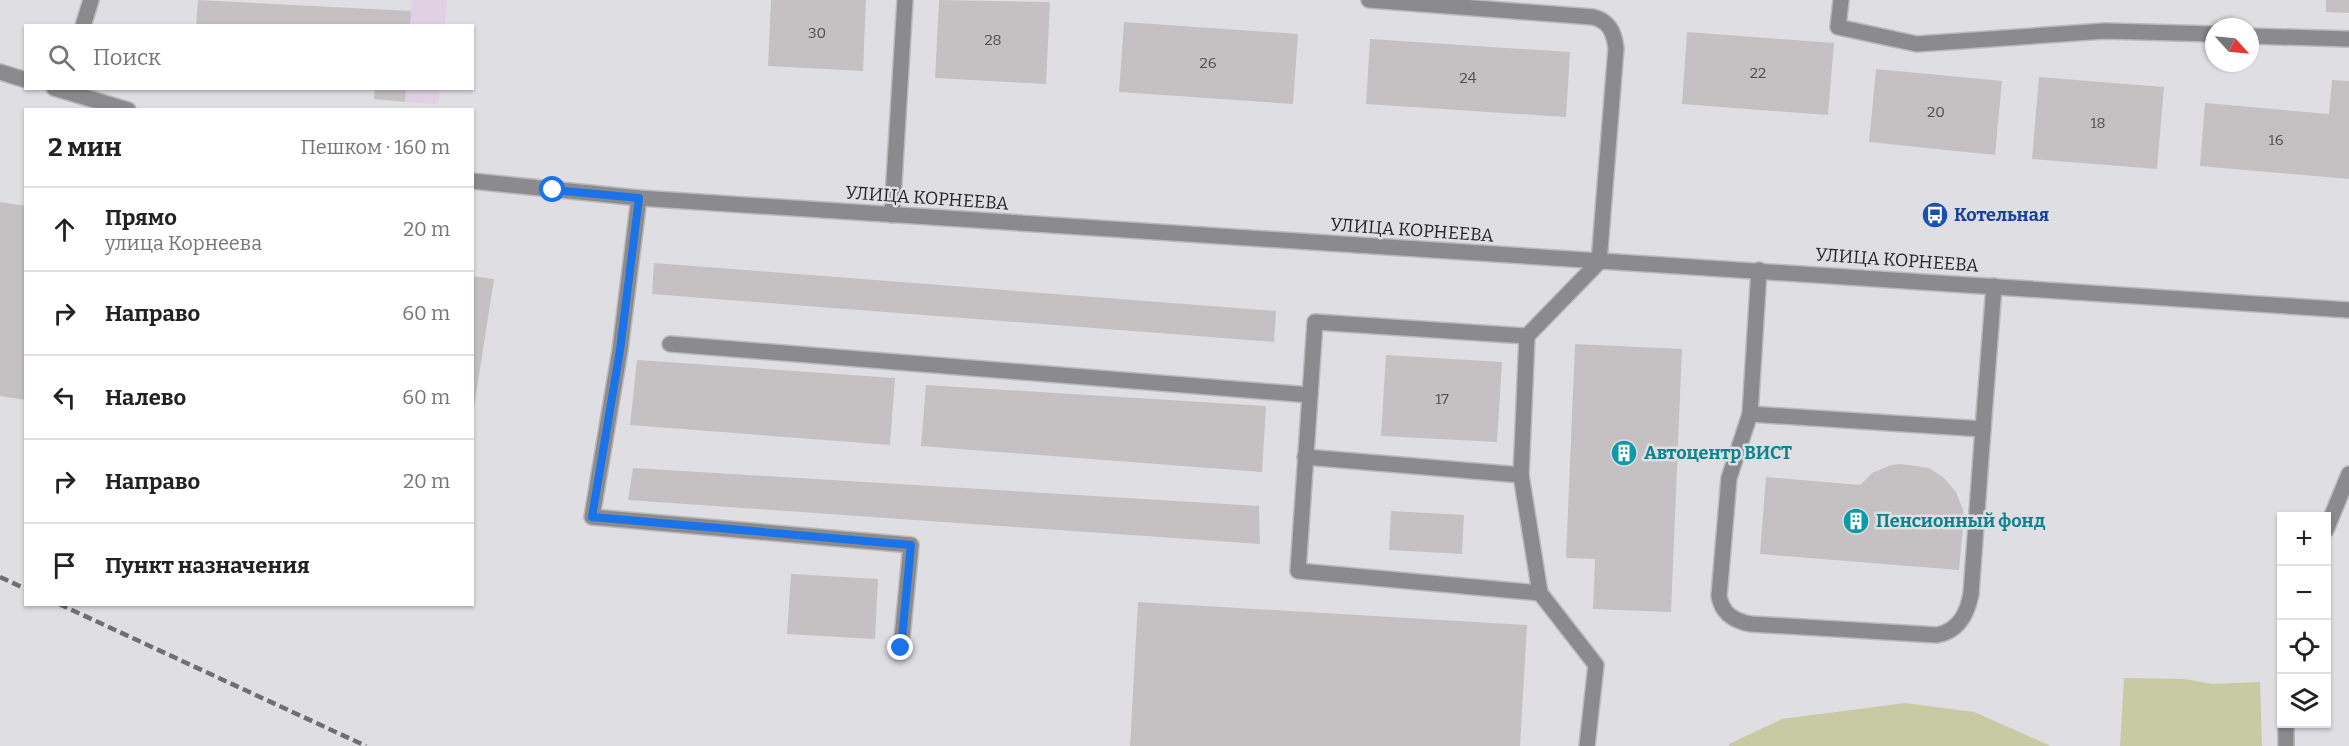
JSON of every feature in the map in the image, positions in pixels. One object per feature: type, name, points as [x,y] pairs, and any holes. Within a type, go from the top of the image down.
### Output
[{"type":"street","points":[[84,24],[92,0]]},
{"type":"street","points":[[892,215],[905,0]]},
{"type":"street","points":[[1369,0],[1586,16],[1599,19],[1610,26],[1616,48],[1599,262],[1527,336],[1521,475],[1540,593],[1596,665],[1587,746]]},
{"type":"street","points":[[1841,0],[1838,27],[1917,44],[2104,31],[2205,34]]},
{"type":"street","points":[[2259,36],[2349,39]]},
{"type":"street","points":[[0,72],[24,79]]},
{"type":"street","points":[[62,90],[121,108]]},
{"type":"street","name":"УЛИЦА КОРНЕЕВА","points":[[474,181],[639,198],[2349,310]]},
{"type":"street","points":[[639,198],[620,350],[592,517],[911,545],[901,648]]},
{"type":"street","points":[[1759,270],[1750,414],[1729,478],[1719,596],[1726,613],[1751,624],[1937,636],[1953,629],[1965,613],[1971,594],[1994,286]]},
{"type":"street","points":[[1527,336],[1315,322],[1298,571],[1540,593]]},
{"type":"street","points":[[670,345],[1310,395]]},
{"type":"street","points":[[1750,414],[1983,429]]},
{"type":"street","points":[[1305,457],[1521,475]]},
{"type":"street","points":[[2331,518],[2349,474]]},
{"type":"street","points":[[2286,728],[2286,746]]},
{"type":"shaded area","points":[[412,0],[447,0],[445,24],[410,24]]},
{"type":"shaded area","points":[[406,90],[440,90],[438,104],[405,102]]},
{"type":"green space","points":[[2124,678],[2184,679],[2213,684],[2260,682],[2262,746],[2120,746]]},
{"type":"green space","points":[[1905,703],[1974,712],[2051,746],[1729,746],[1782,719]]},
{"type":"building","points":[[198,0],[411,11],[410,24],[196,24]]},
{"type":"building","points":[[771,0],[866,0],[863,71],[768,66]]},
{"type":"building","points":[[939,0],[1050,2],[1046,84],[935,78]]},
{"type":"building","points":[[2326,0],[2349,0],[2349,13],[2326,12]]},
{"type":"building","points":[[1124,22],[1298,34],[1293,104],[1119,92]]},
{"type":"building","points":[[1687,32],[1834,43],[1828,115],[1682,104]]},
{"type":"building","points":[[1370,39],[1570,52],[1566,117],[1366,104]]},
{"type":"building","points":[[1876,69],[2002,81],[1995,155],[1869,142]]},
{"type":"building","points":[[2039,77],[2164,87],[2157,169],[2032,159]]},
{"type":"building","points":[[2332,80],[2349,81],[2349,179],[2200,166],[2205,103],[2329,114]]},
{"type":"building","points":[[375,90],[406,90],[405,102],[374,99]]},
{"type":"building","points":[[0,202],[24,206],[24,400],[0,396]]},
{"type":"building","points":[[654,263],[1276,311],[1274,342],[652,294]]},
{"type":"building","points":[[474,276],[494,279],[474,408]]},
{"type":"building","name":"Автоцентр ВИСТ","points":[[1575,344],[1682,349],[1671,612],[1593,609],[1595,559],[1566,558]]},
{"type":"building","points":[[1386,355],[1502,362],[1497,442],[1381,436]]},
{"type":"building","points":[[637,360],[895,378],[890,445],[630,425]]},
{"type":"building","points":[[926,385],[1266,406],[1262,472],[921,446]]},
{"type":"building","name":"Пенсионный фонд","points":[[1891,465],[1929,468],[1944,478],[1956,492],[1964,518],[1959,570],[1760,554],[1766,477],[1860,485],[1872,473]]},
{"type":"building","points":[[633,468],[1259,506],[1260,544],[628,500]]},
{"type":"building","points":[[1391,511],[1464,515],[1462,554],[1389,550]]},
{"type":"building","points":[[791,574],[878,579],[875,639],[787,634]]},
{"type":"building","points":[[1138,602],[1527,625],[1520,746],[1130,746]]},
{"type":"railway","points":[[0,577],[24,588]]},
{"type":"railway","points":[[63,606],[366,746]]},
{"type":"place","name":"Котельная","points":[[1935,215]]},
{"type":"place","name":"Автоцентр ВИСТ","points":[[1624,453]]},
{"type":"place","name":"Пенсионный фонд","points":[[1856,521]]},
{"type":"route","points":[[553,190],[639,198],[620,350],[592,517],[911,545],[901,648]]}]
